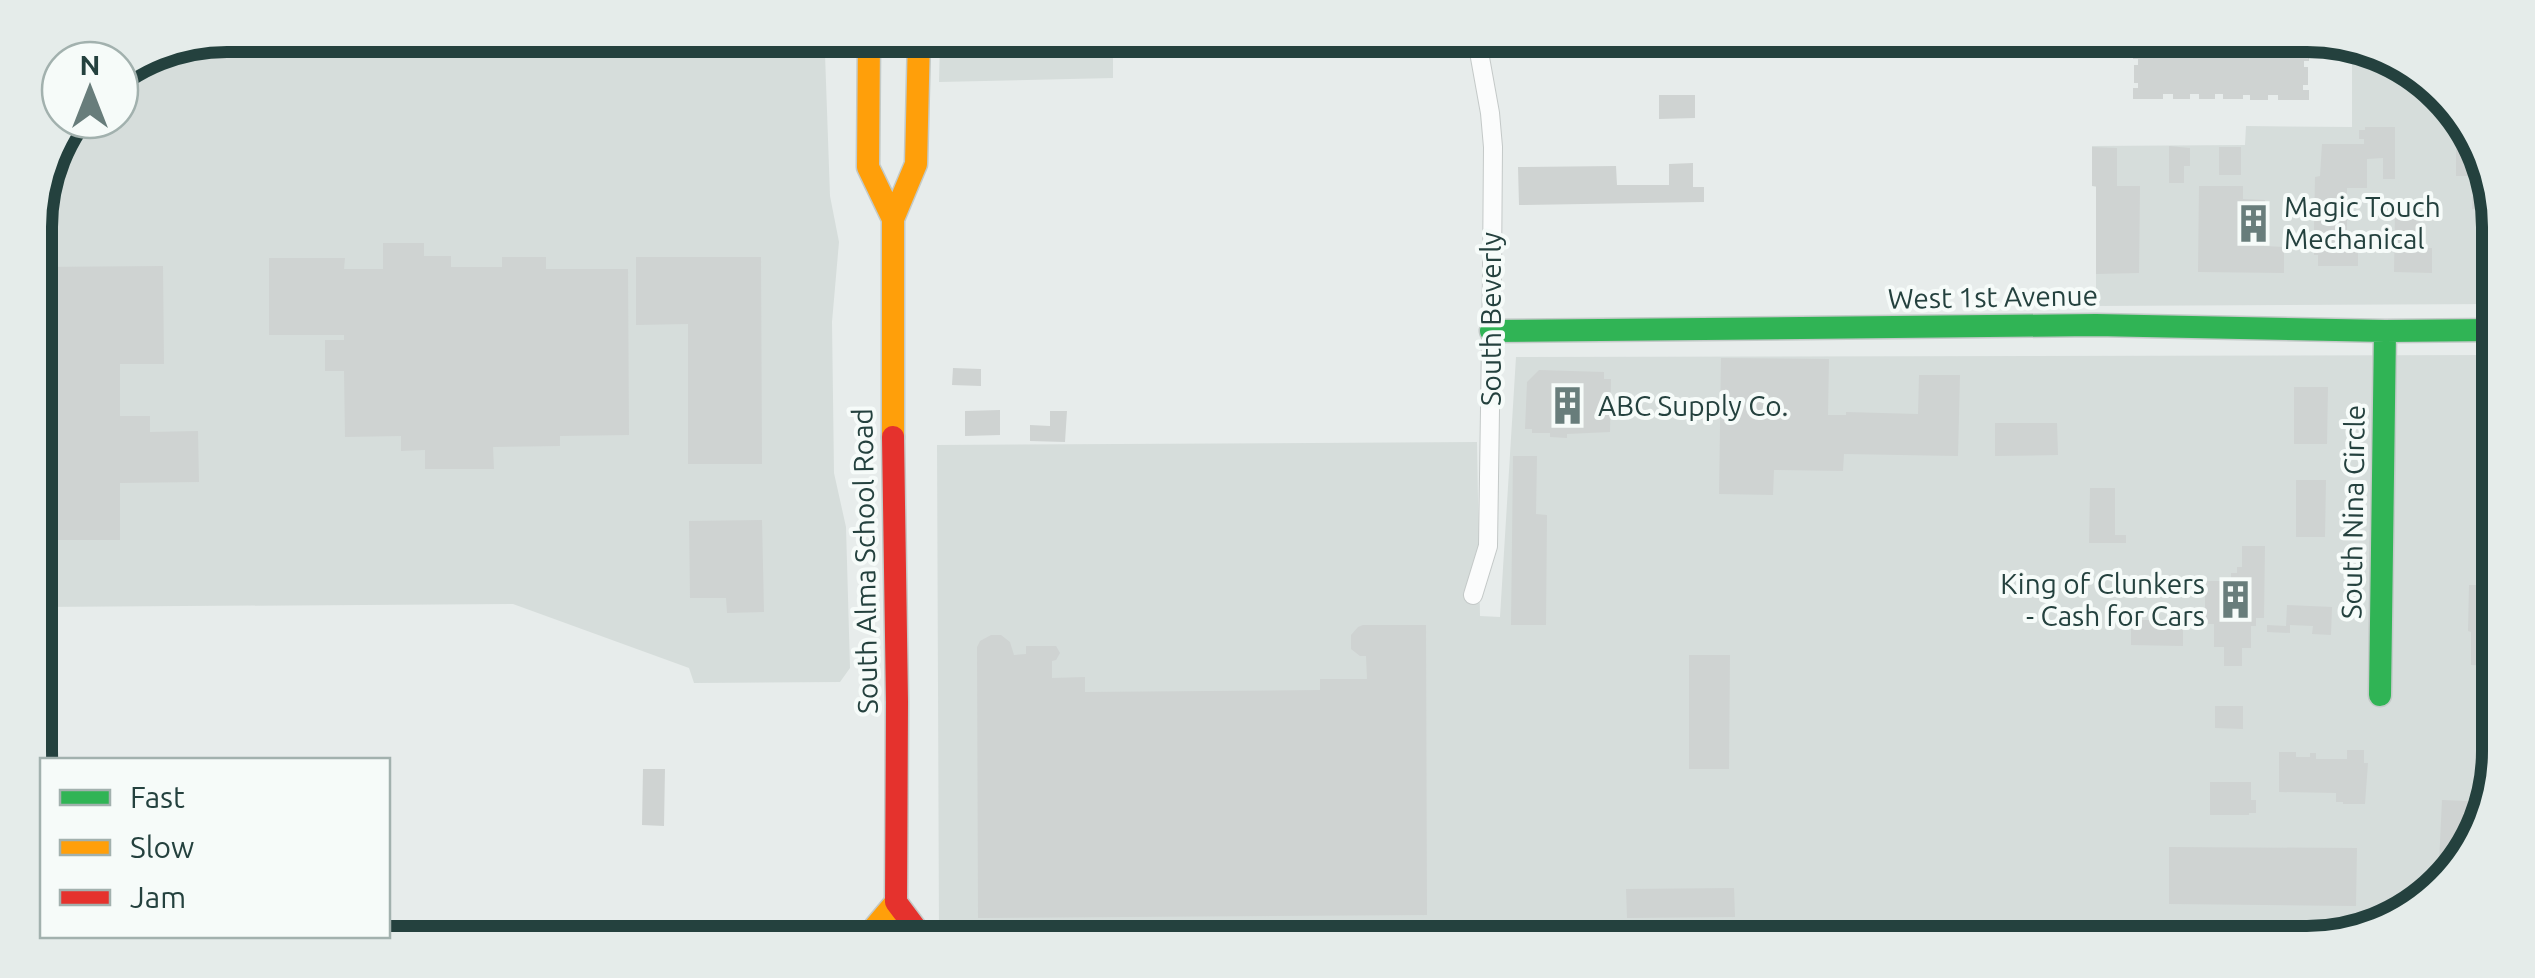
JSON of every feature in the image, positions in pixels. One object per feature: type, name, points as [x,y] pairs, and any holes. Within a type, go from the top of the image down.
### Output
[{"type":"street","name":"South Alma School Road","points":[[869,52],[868,167],[893,219]]},
{"type":"street","name":"South Alma School Road","points":[[896,902],[893,219],[916,164],[920,52]]},
{"type":"street","name":"South Beverly","points":[[1473,595],[1488,546],[1491,330],[1493,148],[1479,52]]},
{"type":"street","name":"West 1st Avenue","points":[[1491,330],[2096,325],[2482,330]]},
{"type":"street","name":"South Nina Circle","points":[[2380,695],[2385,330]]},
{"type":"street","points":[[876,926],[896,902],[914,926]]},
{"type":"shaded area","points":[[227,52],[825,52],[830,196],[839,242],[832,322],[834,473],[846,527],[850,668],[840,682],[694,683],[689,668],[513,604],[52,607],[53,216],[58,182],[77,140],[140,140],[140,77],[193,56]]},
{"type":"shaded area","points":[[940,52],[1113,52],[1113,78],[939,82]]},
{"type":"shaded area","points":[[2352,59],[2385,71],[2414,89],[2446,121],[2477,182],[2482,227],[2482,304],[2096,306],[2092,146],[2245,145],[2246,126],[2352,127]]},
{"type":"shaded area","points":[[2482,355],[2482,751],[2479,785],[2464,828],[2446,857],[2414,889],[2375,912],[2325,924],[939,926],[937,445],[1477,442],[1480,616],[1500,617],[1516,357]]},
{"type":"building","points":[[980,52],[1066,52],[980,55]]},
{"type":"building","points":[[2133,52],[2309,52],[2309,61],[2304,61],[2308,85],[2303,85],[2303,90],[2309,90],[2309,100],[2278,100],[2278,95],[2268,95],[2268,100],[2250,100],[2250,95],[2223,99],[2223,94],[2215,94],[2215,99],[2199,99],[2199,94],[2190,94],[2190,99],[2173,99],[2173,94],[2163,94],[2163,99],[2133,99],[2133,88],[2138,88],[2138,83],[2134,83],[2134,65],[2138,65],[2138,59],[2133,59]]},
{"type":"building","points":[[1659,95],[1695,95],[1695,118],[1659,119]]},
{"type":"building","points":[[2395,127],[2395,179],[2383,179],[2383,158],[2367,159],[2367,188],[2347,188],[2347,233],[2358,232],[2358,266],[2318,266],[2318,255],[2314,255],[2315,177],[2320,176],[2322,144],[2364,144],[2364,139],[2359,139],[2359,130]]},
{"type":"building","points":[[2456,136],[2477,182],[2481,210],[2472,209],[2473,176],[2456,176]]},
{"type":"building","points":[[2169,146],[2190,148],[2190,166],[2184,166],[2184,183],[2169,183]]},
{"type":"building","points":[[2092,147],[2117,148],[2117,186],[2140,186],[2139,273],[2096,274]]},
{"type":"building","points":[[2219,147],[2241,147],[2241,175],[2219,175]]},
{"type":"building","points":[[1693,163],[1693,187],[1704,187],[1704,202],[1519,205],[1518,167],[1616,166],[1617,185],[1669,185],[1669,164]]},
{"type":"building","points":[[2199,186],[2243,186],[2243,199],[2265,200],[2264,246],[2284,247],[2284,273],[2198,272]]},
{"type":"building","points":[[2395,210],[2420,210],[2419,248],[2432,248],[2432,273],[2394,272]]},
{"type":"building","points":[[383,243],[424,243],[424,256],[451,256],[451,267],[502,267],[502,257],[546,257],[546,269],[628,269],[629,435],[560,436],[560,446],[493,447],[494,469],[425,469],[425,450],[401,451],[401,436],[345,437],[344,371],[325,371],[325,340],[344,340],[344,335],[269,335],[269,258],[345,258],[344,269],[383,269]]},
{"type":"building","points":[[636,257],[761,257],[762,464],[688,464],[688,324],[636,325]]},
{"type":"building","points":[[163,266],[164,364],[120,364],[120,416],[150,416],[150,432],[198,431],[199,482],[120,483],[120,540],[52,540],[53,267]]},
{"type":"building","points":[[1721,358],[1829,359],[1828,415],[1918,414],[1919,375],[1960,375],[1958,456],[1844,454],[1843,471],[1774,470],[1773,495],[1719,494]]},
{"type":"building","points":[[953,368],[981,369],[981,386],[952,385]]},
{"type":"building","name":"ABC Supply Co.","points":[[1539,370],[1604,372],[1604,379],[1611,379],[1610,432],[1567,434],[1567,438],[1525,429],[1527,382]]},
{"type":"building","points":[[2294,387],[2328,387],[2327,444],[2294,444]]},
{"type":"building","points":[[1000,410],[1000,435],[965,436],[965,411]]},
{"type":"building","points":[[1050,411],[1067,411],[1065,442],[1030,441],[1030,425],[1050,426]]},
{"type":"building","points":[[1995,423],[2057,423],[2058,455],[1995,456]]},
{"type":"building","points":[[1513,456],[1537,456],[1536,514],[1547,515],[1546,625],[1511,625]]},
{"type":"building","points":[[2296,480],[2326,480],[2325,537],[2296,537]]},
{"type":"building","points":[[2090,488],[2115,488],[2115,535],[2126,535],[2126,543],[2089,543]]},
{"type":"building","points":[[762,520],[764,612],[727,613],[726,598],[690,598],[689,521]]},
{"type":"building","name":"King of Clunkers - Cash for Cars","points":[[2242,546],[2265,546],[2264,618],[2256,618],[2256,626],[2251,626],[2251,648],[2242,648],[2242,666],[2224,666],[2224,647],[2214,647],[2214,624],[2205,624],[2205,581],[2231,581],[2231,573],[2242,567]]},
{"type":"building","points":[[2469,585],[2482,585],[2482,666],[2471,665]]},
{"type":"building","points":[[2287,605],[2332,607],[2331,635],[2312,634],[2313,626],[2290,625],[2290,633],[2267,632],[2267,625],[2286,626]]},
{"type":"building","points":[[2131,620],[2183,620],[2183,646],[2131,645]]},
{"type":"building","points":[[1363,625],[1426,625],[1427,915],[978,918],[980,641],[1001,635],[1010,642],[1014,655],[1026,654],[1026,646],[1056,646],[1060,653],[1052,661],[1052,678],[1085,677],[1085,692],[1320,690],[1320,679],[1367,679],[1366,656],[1351,649],[1351,635]]},
{"type":"building","points":[[1689,655],[1730,655],[1729,769],[1689,769]]},
{"type":"building","points":[[2215,706],[2243,706],[2243,729],[2215,728]]},
{"type":"building","points":[[2347,750],[2364,750],[2364,763],[2368,763],[2365,804],[2336,802],[2336,793],[2279,792],[2279,752],[2296,752],[2296,757],[2316,753],[2316,759],[2347,759]]},
{"type":"building","points":[[643,769],[665,769],[664,826],[642,825]]},
{"type":"building","points":[[2210,782],[2251,782],[2256,813],[2210,815]]},
{"type":"building","points":[[2442,800],[2475,801],[2464,828],[2439,865]]},
{"type":"building","points":[[2169,847],[2357,848],[2356,906],[2169,904]]},
{"type":"building","points":[[1734,888],[1735,917],[1627,918],[1626,889]]},
{"type":"traffic: fast","points":[[1491,331],[2096,325],[2482,330]]},
{"type":"traffic: fast","points":[[2380,695],[2385,331]]},
{"type":"traffic: slow","points":[[869,52],[868,167],[893,219]]},
{"type":"traffic: slow","points":[[893,437],[893,219],[916,164],[919,52]]},
{"type":"traffic: slow","points":[[876,926],[896,902]]},
{"type":"traffic: jam","points":[[893,437],[896,902],[914,926]]},
{"type":"place","name":"Magic Touch Mechanical","points":[[2254,223]]},
{"type":"place","name":"ABC Supply Co.","points":[[1568,406]]},
{"type":"place","name":"King of Clunkers - Cash for Cars","points":[[2235,600]]}]
